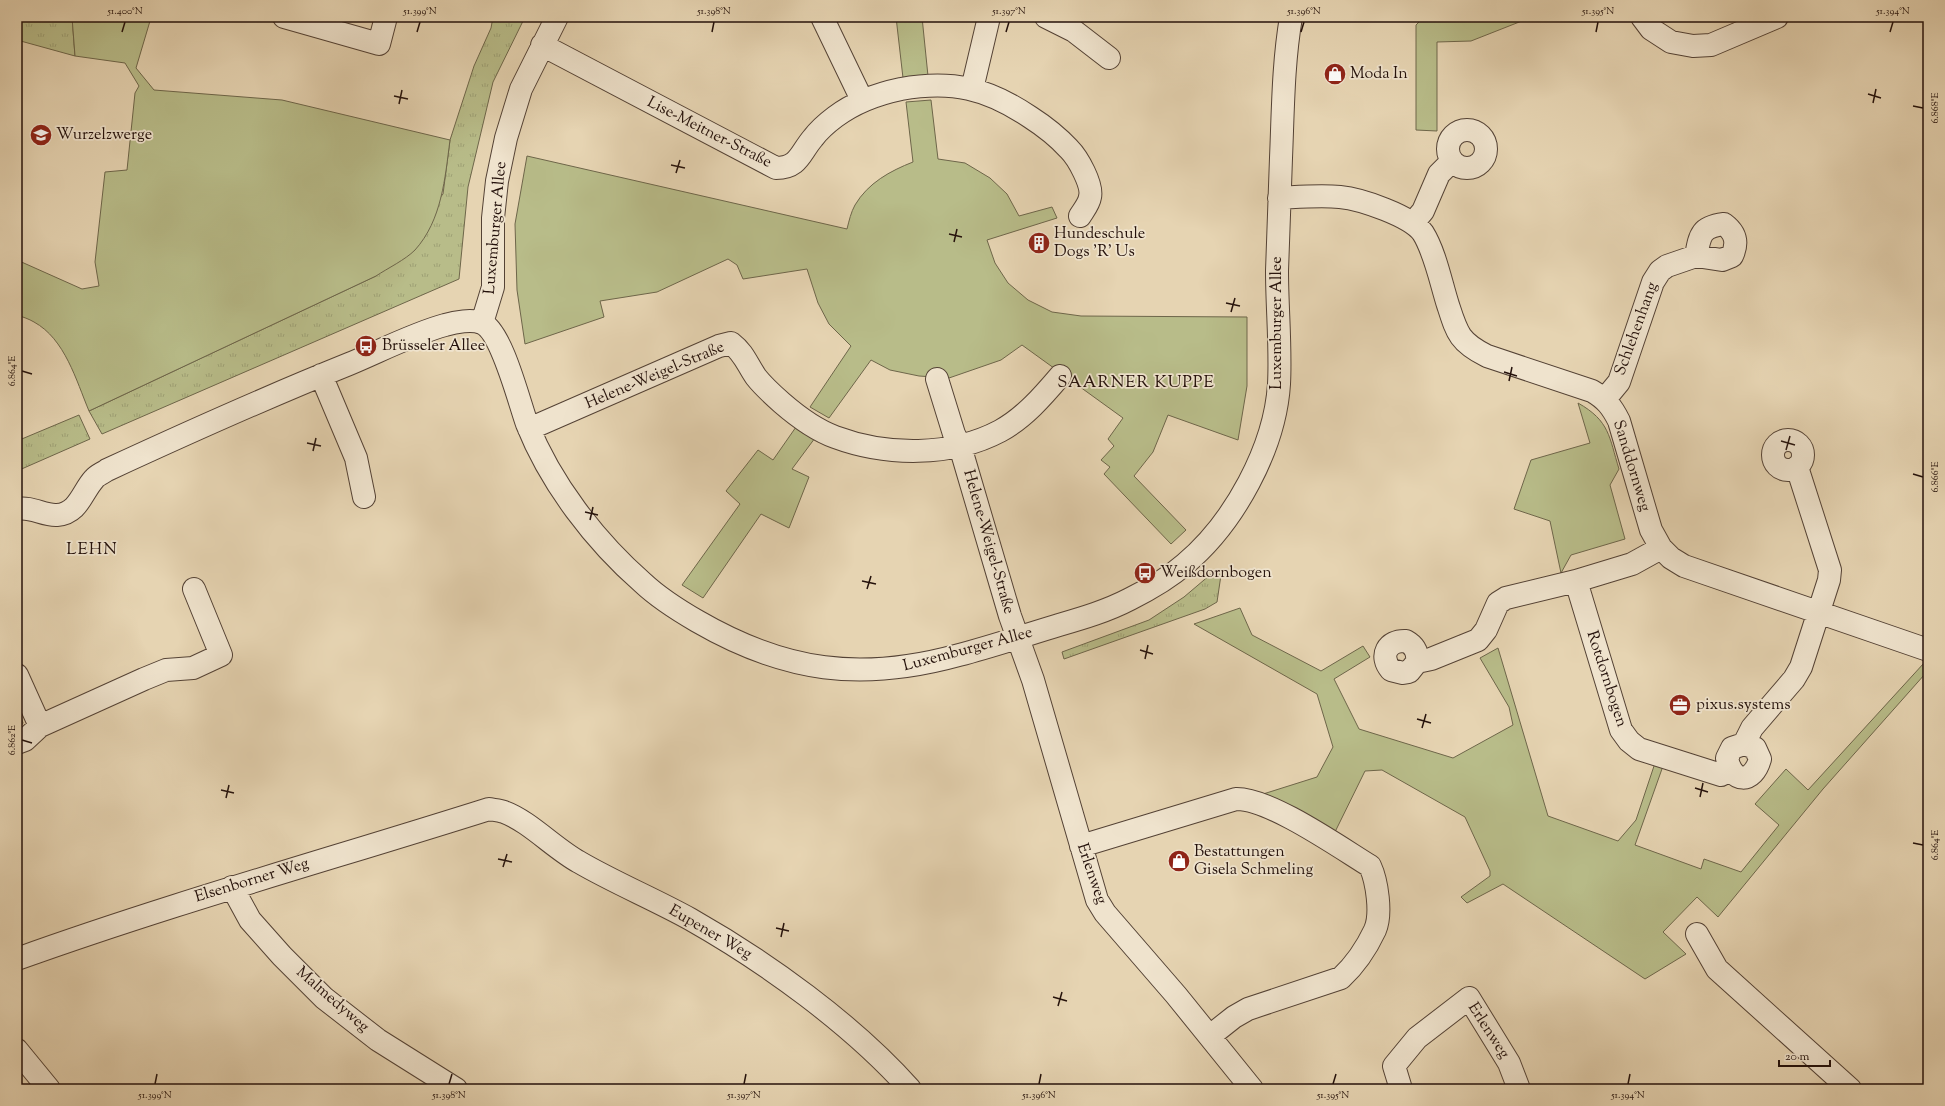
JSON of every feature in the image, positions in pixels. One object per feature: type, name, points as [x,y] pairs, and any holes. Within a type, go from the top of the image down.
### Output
[{"type":"street","points":[[284,17],[379,44],[386,17]]},
{"type":"street","name":"Luxemburger Allee","points":[[557,17],[521,89],[506,138],[493,218],[493,287],[482,323],[492,331],[501,345],[529,429],[560,486],[595,533],[615,556],[645,586],[678,610],[734,640],[783,660],[816,667],[853,670],[894,669],[938,661],[1018,638],[1105,610],[1135,597],[1184,566],[1231,513],[1257,467],[1272,424],[1279,386],[1277,311],[1279,198],[1285,61],[1291,17]]},
{"type":"street","points":[[822,17],[862,100]]},
{"type":"street","points":[[972,89],[989,17]]},
{"type":"street","points":[[1046,17],[1074,31],[1110,58]]},
{"type":"street","points":[[1642,17],[1651,29],[1671,42],[1693,46],[1711,45],[1777,17]]},
{"type":"street","name":"Lise-Meitner-Straße","points":[[542,45],[776,168],[786,168],[796,163],[813,137],[835,117],[862,100],[886,92],[914,87],[944,85],[972,89],[1006,101],[1054,133],[1071,150],[1088,178],[1090,197],[1080,216]]},
{"type":"street","points":[[1413,223],[1424,211],[1439,174],[1452,161]]},
{"type":"street","name":"Sanddornweg","points":[[1279,198],[1341,197],[1395,214],[1413,223],[1422,233],[1429,247],[1457,332],[1472,348],[1487,356],[1592,391],[1605,399],[1612,407],[1619,421],[1651,530],[1661,548],[1670,558],[1684,566],[1928,650]]},
{"type":"street","name":"Schlehenhang","points":[[1605,399],[1619,382],[1653,282],[1660,271],[1667,266],[1696,256]]},
{"type":"street","points":[[17,510],[30,509],[57,515],[69,511],[79,503],[95,478],[107,470],[321,375],[440,326],[475,321],[482,323]]},
{"type":"street","name":"Helene-Weigel-Straße","points":[[529,429],[719,346],[731,343],[741,350],[757,377],[781,402],[812,425],[834,436],[861,445],[889,450],[916,450],[960,446],[1000,431],[1033,407],[1060,376]]},
{"type":"street","points":[[321,375],[356,458],[364,497]]},
{"type":"street","name":"Helene-Weigel-Straße","points":[[937,379],[954,434],[960,446],[1018,638]]},
{"type":"street","points":[[1797,467],[1830,570],[1830,580],[1820,613]]},
{"type":"street","points":[[1417,662],[1431,659],[1478,640],[1486,630],[1498,603],[1506,598],[1576,581],[1632,564],[1661,548]]},
{"type":"street","name":"Rotdornbogen","points":[[1576,581],[1620,730],[1629,741],[1639,749],[1721,775],[1729,770],[1727,758],[1732,748],[1744,744],[1752,728],[1794,679],[1801,667],[1820,613]]},
{"type":"street","points":[[17,743],[24,740],[40,726],[166,670],[193,668],[221,655],[194,589]]},
{"type":"street","name":"Erlenweg","points":[[1018,638],[1033,680],[1097,900],[1105,913],[1210,1036],[1252,1089]]},
{"type":"street","points":[[17,675],[40,726]]},
{"type":"street","points":[[1081,846],[1236,799],[1246,799],[1274,810],[1370,866],[1376,878],[1378,914],[1376,929],[1353,967],[1341,978],[1248,1009],[1234,1017],[1210,1036]]},
{"type":"street","name":"Elsenborner Weg","points":[[17,959],[112,925],[489,809]]},
{"type":"street","name":"Eupener Weg","points":[[489,809],[503,811],[518,819],[578,862],[690,919],[768,967],[838,1020],[899,1076],[910,1089]]},
{"type":"street","name":"Malmedyweg","points":[[232,887],[250,920],[282,956],[324,998],[378,1040],[456,1089]]},
{"type":"street","points":[[1697,934],[1717,970],[1850,1089]]},
{"type":"street","name":"Erlenweg","points":[[1402,1089],[1394,1066],[1417,1038],[1469,998],[1509,1063],[1519,1089]]},
{"type":"street","points":[[17,1050],[49,1089]]},
{"type":"green space","points":[[17,17],[72,17],[75,56],[17,40]]},
{"type":"green space","points":[[72,17],[142,17],[150,21],[136,68],[154,90],[282,100],[450,140],[441,198],[437,212],[424,238],[411,254],[376,276],[89,411],[62,349],[45,329],[28,319],[17,315],[17,260],[82,289],[99,286],[95,262],[105,172],[127,170],[135,93],[139,86],[125,63],[75,56]]},
{"type":"green space","points":[[493,17],[525,17],[493,82],[468,187],[459,279],[102,434],[89,411],[376,276],[443,194],[450,140],[474,66],[491,28]]},
{"type":"green space","points":[[896,17],[922,17],[928,76],[903,78]]},
{"type":"green space","points":[[1424,17],[1532,17],[1471,41],[1437,42],[1437,131],[1416,130],[1416,25]]},
{"type":"green space","points":[[931,100],[938,159],[965,163],[990,178],[1007,194],[1019,216],[1052,207],[1057,218],[987,240],[995,263],[1008,283],[1028,300],[1052,312],[1081,316],[1247,317],[1247,386],[1238,440],[1168,415],[1153,452],[1134,476],[1186,530],[1171,544],[1104,474],[1110,467],[1101,460],[1114,446],[1108,439],[1123,418],[1022,345],[1001,360],[949,378],[919,376],[890,370],[871,360],[829,418],[810,407],[851,346],[829,324],[818,303],[807,269],[743,279],[737,265],[728,259],[657,292],[600,301],[604,317],[525,344],[517,290],[515,224],[527,156],[847,229],[854,208],[866,190],[896,169],[913,162],[906,102]]},
{"type":"green space","points":[[1578,403],[1596,416],[1607,431],[1610,439],[1619,469],[1610,485],[1625,539],[1571,555],[1561,573],[1550,521],[1514,509],[1531,460],[1590,443]]},
{"type":"green space","points":[[79,415],[90,439],[17,471],[17,441]]},
{"type":"green space","points":[[796,427],[815,438],[792,469],[809,477],[789,528],[761,514],[703,598],[682,585],[740,504],[726,491],[758,450],[773,460]]},
{"type":"green space","points":[[1217,569],[1221,575],[1217,602],[1205,609],[1064,659],[1062,652],[1149,620],[1184,597]]},
{"type":"green space","points":[[1240,608],[1252,635],[1321,671],[1363,646],[1370,657],[1334,679],[1359,729],[1453,758],[1513,725],[1509,707],[1480,658],[1498,648],[1548,816],[1618,841],[1636,820],[1655,763],[1663,766],[1635,845],[1701,869],[1704,859],[1741,872],[1779,825],[1755,804],[1786,769],[1808,790],[1924,663],[1925,674],[1823,789],[1718,917],[1697,897],[1663,932],[1686,954],[1645,979],[1503,884],[1467,903],[1461,897],[1490,876],[1490,871],[1465,817],[1382,770],[1365,771],[1333,836],[1260,795],[1317,777],[1333,747],[1317,694],[1194,624]]},
{"type":"green space","points":[[17,704],[23,723],[17,732]]},
{"type":"place","name":"Moda In","points":[[1335,74]]},
{"type":"place","name":"Wurzelzwerge","points":[[41,135]]},
{"type":"place","name":"Hundeschule Dogs 'R' Us","points":[[1039,243]]},
{"type":"place","name":"Brüsseler Allee","points":[[366,346]]},
{"type":"place","name":"Weißdornbogen","points":[[1145,573]]},
{"type":"place","name":"pixus.systems","points":[[1680,705]]},
{"type":"place","name":"Bestattungen Gisela Schmeling","points":[[1179,861]]},
{"type":"district","name":"SAARNER KUPPE","points":[[1136,383]]},
{"type":"district","name":"LEHN","points":[[92,550]]}]
